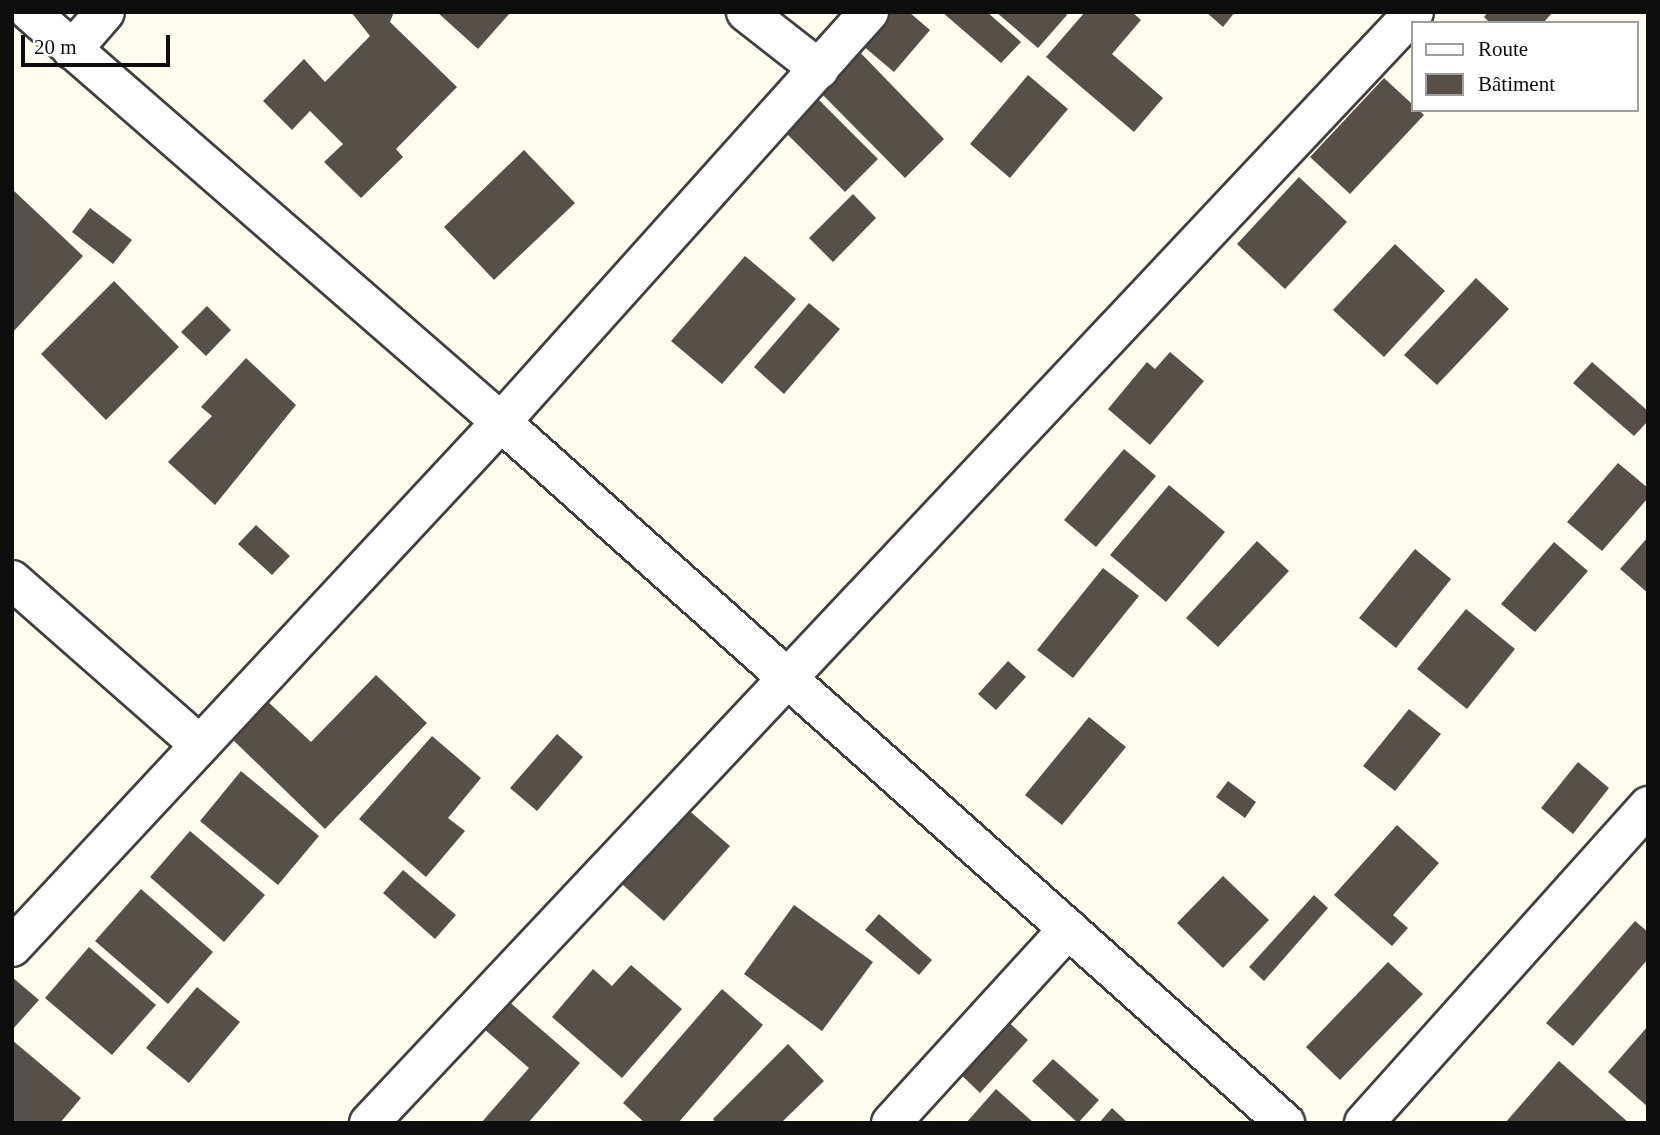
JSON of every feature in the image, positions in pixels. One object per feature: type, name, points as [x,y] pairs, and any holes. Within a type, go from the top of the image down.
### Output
[{"type":"street","points":[[30,12],[501,422],[1285,1123]]},
{"type":"street","points":[[72,50],[105,12]]},
{"type":"street","points":[[746,12],[819,69]]},
{"type":"street","points":[[12,947],[501,422],[869,12]]},
{"type":"street","points":[[369,1123],[1414,12]]},
{"type":"street","points":[[12,580],[200,745]]},
{"type":"street","points":[[1364,1123],[1641,827]]},
{"type":"street","points":[[891,1123],[1068,929]]},
{"type":"building","points":[[351,12],[394,12],[390,22],[457,87],[396,149],[403,157],[361,198],[324,162],[343,144],[310,111],[292,130],[263,101],[304,59],[325,82],[370,36]]},
{"type":"building","points":[[437,12],[511,12],[478,49]]},
{"type":"building","points":[[880,12],[909,12],[930,30],[894,72],[856,40]]},
{"type":"building","points":[[942,12],[987,12],[1021,42],[1001,63]]},
{"type":"building","points":[[996,12],[1064,12],[1067,15],[1038,48]]},
{"type":"building","points":[[1085,12],[1132,12],[1141,20],[1112,54],[1163,98],[1134,132],[1046,57]]},
{"type":"building","points":[[1206,12],[1235,12],[1223,27]]},
{"type":"building","points":[[1488,12],[1553,12],[1545,21],[1488,21],[1484,17]]},
{"type":"building","points":[[852,44],[944,139],[905,178],[812,84]]},
{"type":"building","points":[[1028,75],[1068,109],[1010,178],[970,144]]},
{"type":"building","points":[[1384,78],[1412,104],[1412,112],[1421,112],[1424,115],[1350,194],[1310,157]]},
{"type":"building","points":[[810,91],[878,159],[845,192],[777,124]]},
{"type":"building","points":[[524,150],[575,203],[494,280],[444,227]]},
{"type":"building","points":[[1299,177],[1347,222],[1285,289],[1237,244]]},
{"type":"building","points":[[12,189],[83,256],[12,333]]},
{"type":"building","points":[[853,194],[876,218],[833,262],[809,238]]},
{"type":"building","points":[[90,208],[132,240],[113,264],[72,232]]},
{"type":"building","points":[[1395,244],[1445,291],[1384,357],[1333,310]]},
{"type":"building","points":[[745,256],[796,299],[722,384],[671,341]]},
{"type":"building","points":[[1476,278],[1509,309],[1437,385],[1404,355]]},
{"type":"building","points":[[114,281],[179,347],[106,420],[41,354]]},
{"type":"building","points":[[809,303],[840,329],[784,394],[754,367]]},
{"type":"building","points":[[207,306],[231,330],[206,356],[181,332]]},
{"type":"building","points":[[1170,352],[1204,381],[1150,445],[1108,409],[1147,362],[1155,369]]},
{"type":"building","points":[[246,358],[296,405],[215,505],[168,462],[212,416],[201,407]]},
{"type":"building","points":[[1592,362],[1648,411],[1648,421],[1634,436],[1573,383]]},
{"type":"building","points":[[1124,449],[1156,476],[1096,547],[1064,520]]},
{"type":"building","points":[[1618,463],[1648,488],[1648,498],[1602,551],[1567,522]]},
{"type":"building","points":[[1169,485],[1225,532],[1166,602],[1110,555]]},
{"type":"building","points":[[256,525],[290,556],[272,575],[238,544]]},
{"type":"building","points":[[1648,537],[1648,593],[1620,569]]},
{"type":"building","points":[[1257,541],[1289,571],[1218,647],[1186,618]]},
{"type":"building","points":[[1554,542],[1588,571],[1535,632],[1501,604]]},
{"type":"building","points":[[1415,549],[1451,579],[1396,648],[1359,618]]},
{"type":"building","points":[[1103,568],[1139,596],[1073,678],[1037,650]]},
{"type":"building","points":[[1466,609],[1515,649],[1467,709],[1417,669]]},
{"type":"building","points":[[1008,661],[1026,677],[996,710],[978,694]]},
{"type":"building","points":[[376,675],[427,723],[325,829],[228,735],[264,698],[311,742]]},
{"type":"building","points":[[1409,709],[1441,734],[1395,791],[1363,766]]},
{"type":"building","points":[[1089,717],[1126,747],[1062,825],[1025,795]]},
{"type":"building","points":[[557,734],[583,757],[537,811],[510,788]]},
{"type":"building","points":[[432,736],[481,778],[448,818],[465,831],[426,877],[359,819]]},
{"type":"building","points":[[1578,762],[1609,788],[1573,834],[1541,808]]},
{"type":"building","points":[[241,771],[319,836],[278,885],[200,821]]},
{"type":"building","points":[[1228,781],[1256,802],[1245,818],[1216,797]]},
{"type":"building","points":[[671,795],[730,846],[664,921],[606,870]]},
{"type":"building","points":[[1397,825],[1439,863],[1393,915],[1408,928],[1392,946],[1334,895]]},
{"type":"building","points":[[190,831],[265,895],[224,942],[150,877]]},
{"type":"building","points":[[403,870],[456,915],[435,939],[383,893]]},
{"type":"building","points":[[1223,876],[1269,920],[1223,968],[1177,923]]},
{"type":"building","points":[[141,889],[213,952],[168,1004],[95,941]]},
{"type":"building","points":[[1314,895],[1328,908],[1264,981],[1249,967]]},
{"type":"building","points":[[794,905],[873,962],[822,1031],[744,974]]},
{"type":"building","points":[[879,914],[932,960],[919,975],[865,930]]},
{"type":"building","points":[[1635,921],[1648,932],[1648,959],[1573,1046],[1546,1023]]},
{"type":"building","points":[[89,947],[156,1005],[112,1055],[45,998]]},
{"type":"building","points":[[1388,962],[1423,994],[1340,1080],[1306,1047]]},
{"type":"building","points":[[631,965],[682,1009],[622,1078],[552,1017],[593,969],[612,986]]},
{"type":"building","points":[[12,977],[39,1000],[12,1030]]},
{"type":"building","points":[[197,987],[240,1022],[189,1083],[146,1048]]},
{"type":"building","points":[[492,987],[580,1063],[528,1123],[481,1123],[529,1068],[468,1015]]},
{"type":"building","points":[[722,989],[763,1025],[678,1123],[645,1123],[623,1103]]},
{"type":"building","points":[[1004,1018],[1028,1040],[980,1093],[956,1070]]},
{"type":"building","points":[[1648,1026],[1648,1107],[1608,1072]]},
{"type":"building","points":[[12,1040],[81,1098],[60,1123],[12,1123]]},
{"type":"building","points":[[788,1044],[824,1081],[781,1123],[716,1123],[713,1119]]},
{"type":"building","points":[[1053,1059],[1099,1100],[1078,1123],[1032,1081]]},
{"type":"building","points":[[1559,1061],[1629,1123],[1505,1123]]},
{"type":"building","points":[[996,1089],[1034,1123],[966,1123]]},
{"type":"building","points":[[1112,1108],[1128,1123],[1099,1123]]}]
